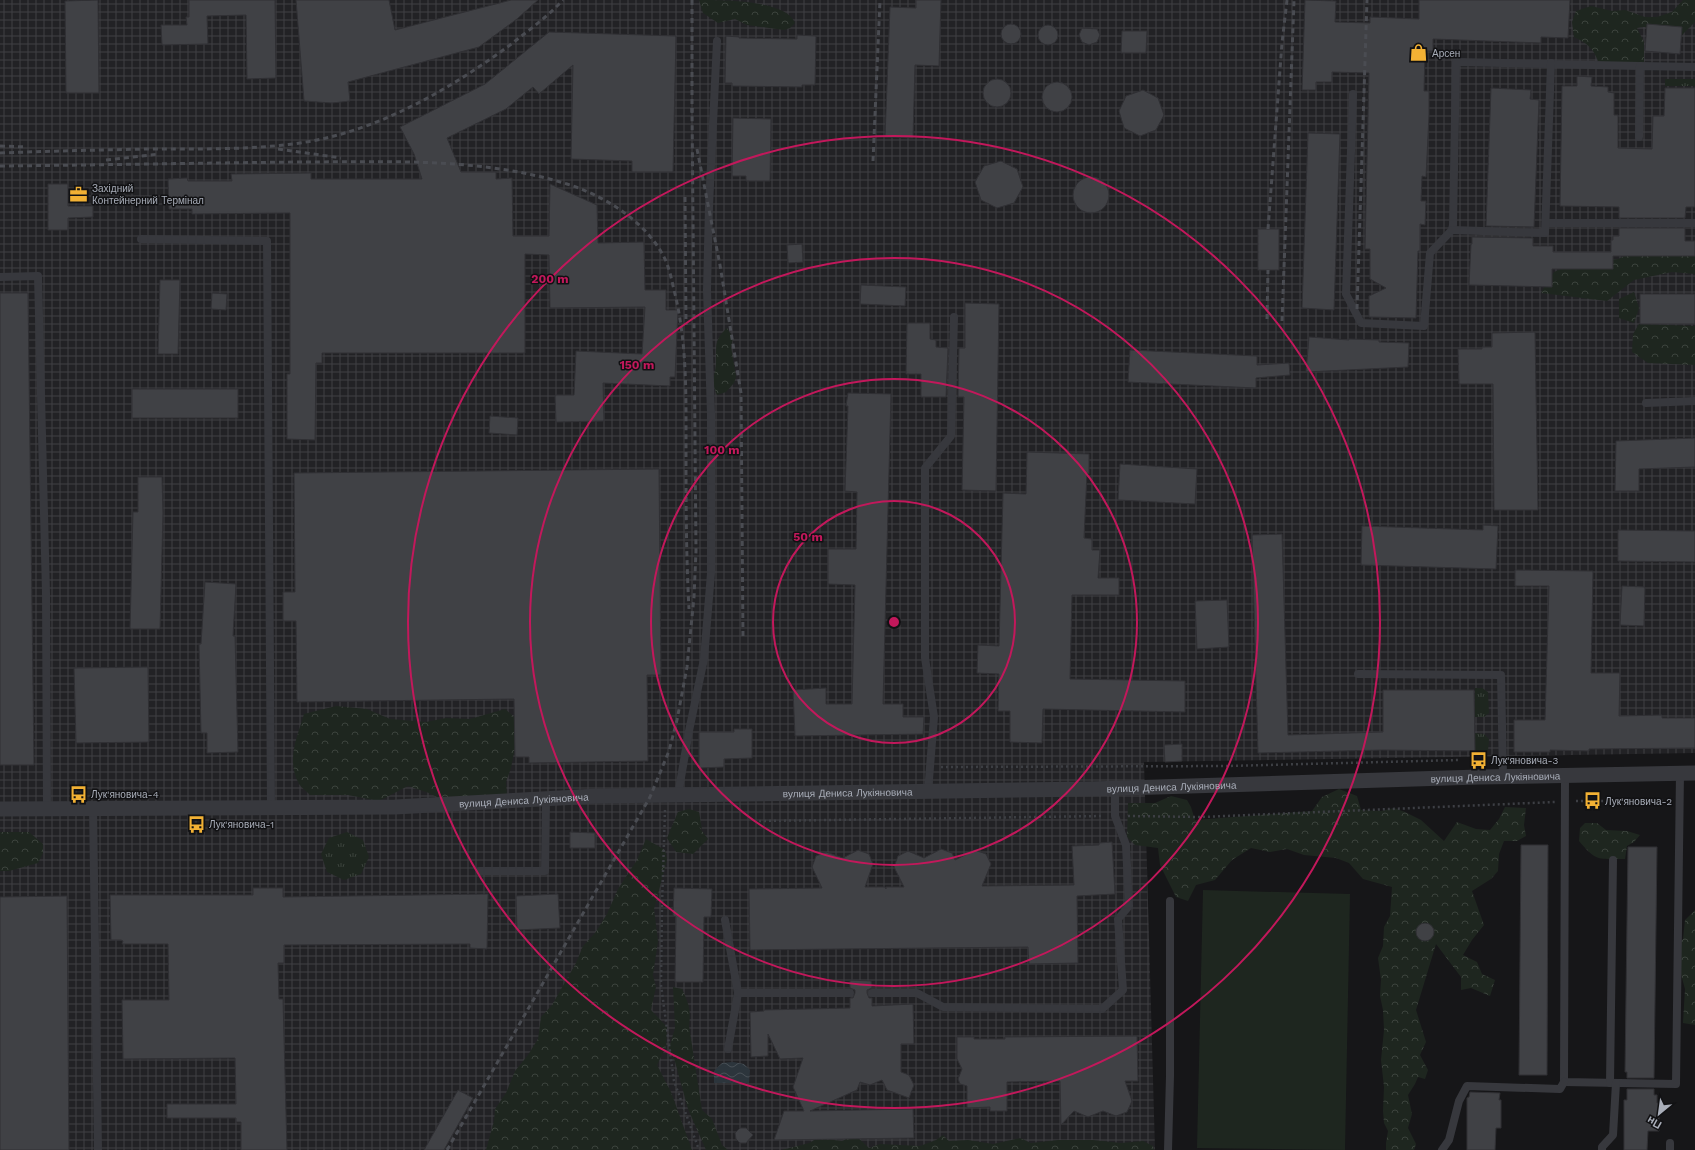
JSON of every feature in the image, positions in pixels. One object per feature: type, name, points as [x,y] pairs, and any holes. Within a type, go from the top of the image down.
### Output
[{"type":"street","name":"вулиця Дениса Лукіяновича","points":[[0,809],[395,807],[597,796],[1115,789],[1503,776],[1695,773]]},
{"type":"lane","points":[[672,795],[689,731],[704,659],[711,573],[711,414],[707,290],[709,206],[717,41]]},
{"type":"lane","points":[[1353,94],[1346,294],[1361,323],[1424,326],[1430,252],[1452,230],[1456,62],[1695,67]]},
{"type":"lane","points":[[1452,230],[1545,233],[1551,63]]},
{"type":"lane","points":[[1639,137],[1640,66]]},
{"type":"lane","points":[[1546,223],[1695,223]]},
{"type":"lane","points":[[141,239],[267,240],[271,808]]},
{"type":"lane","points":[[0,277],[38,276],[46,593],[48,808]]},
{"type":"lane","points":[[928,792],[934,717],[925,658],[925,468],[952,436],[954,317]]},
{"type":"lane","points":[[1646,403],[1695,401]]},
{"type":"lane","points":[[1358,674],[1500,675],[1503,776]]},
{"type":"lane","points":[[1564,1082],[1676,1084],[1680,773]]},
{"type":"lane","points":[[1442,1150],[1448,1140],[1459,1101],[1467,1086],[1560,1089],[1564,1082],[1565,776]]},
{"type":"lane","points":[[872,993],[916,993],[943,1007],[1102,1009],[1123,990],[1118,919],[1129,906],[1126,846],[1115,816],[1115,789]]},
{"type":"lane","points":[[480,871],[545,871],[546,799]]},
{"type":"lane","points":[[92,808],[95,895],[98,1150]]},
{"type":"lane","points":[[1602,1150],[1602,1147],[1613,1136],[1613,860]]},
{"type":"lane","points":[[1168,1150],[1170,1076],[1170,901]]},
{"type":"lane","points":[[725,920],[738,993],[728,1049]]},
{"type":"lane","points":[[738,993],[850,993]]},
{"type":"path","points":[[930,767],[1228,766],[1463,760]]},
{"type":"path","points":[[672,795],[662,882],[661,985],[674,1081],[699,1150]]},
{"type":"path","points":[[759,821],[1202,816],[1566,801],[1680,801]]},
{"type":"shaded area","points":[[0,0],[1695,0],[1695,753],[1144,762],[1155,1150],[0,1150]]},
{"type":"green space","points":[[699,0],[738,1],[767,6],[790,15],[795,23],[790,28],[784,30],[747,25],[735,19],[718,23],[703,13]]},
{"type":"green space","points":[[1683,0],[1695,0],[1695,22],[1669,48],[1660,35],[1652,29],[1648,27],[1637,28],[1644,42],[1644,62],[1621,66],[1605,64],[1598,61],[1589,46],[1583,41],[1574,37],[1572,22],[1576,11],[1591,6],[1612,11],[1625,10],[1645,17],[1657,17],[1672,12]]},
{"type":"green space","points":[[1665,79],[1695,79],[1695,86],[1665,86]]},
{"type":"green space","points":[[1695,244],[1695,274],[1672,272],[1634,280],[1607,301],[1541,293],[1554,272],[1575,263],[1618,259],[1637,250]]},
{"type":"green space","points":[[1634,292],[1639,308],[1634,323],[1619,318],[1619,299]]},
{"type":"green space","points":[[1639,324],[1695,326],[1695,365],[1648,363],[1632,352],[1633,334]]},
{"type":"green space","points":[[727,328],[733,338],[731,347],[736,377],[734,383],[726,392],[717,395],[713,382],[717,344],[718,340]]},
{"type":"green space","points":[[1475,688],[1482,688],[1488,692],[1489,713],[1484,717],[1474,717]]},
{"type":"green space","points":[[336,706],[367,709],[390,719],[426,722],[446,718],[470,719],[505,709],[520,722],[511,768],[506,782],[507,796],[447,802],[429,793],[408,786],[379,801],[348,795],[310,795],[299,784],[293,766],[294,749],[298,732],[304,714]]},
{"type":"green space","points":[[1475,733],[1484,734],[1489,739],[1488,751],[1475,751]]},
{"type":"green space","points":[[1339,789],[1357,796],[1361,810],[1381,811],[1394,808],[1405,812],[1421,820],[1444,841],[1457,822],[1476,829],[1490,830],[1499,819],[1505,807],[1526,808],[1524,825],[1526,836],[1517,841],[1504,841],[1499,854],[1498,871],[1491,879],[1472,891],[1484,925],[1472,940],[1463,955],[1477,962],[1482,974],[1495,980],[1490,996],[1471,988],[1461,990],[1461,977],[1436,944],[1416,1010],[1426,1042],[1420,1055],[1428,1070],[1425,1079],[1418,1077],[1408,1095],[1412,1114],[1408,1128],[1416,1144],[1414,1150],[1386,1150],[1388,1131],[1384,1123],[1384,1087],[1381,1060],[1384,1030],[1378,958],[1383,946],[1384,927],[1390,916],[1392,887],[1363,879],[1349,863],[1336,858],[1304,855],[1287,849],[1270,852],[1251,848],[1232,860],[1215,880],[1196,885],[1188,901],[1176,897],[1160,865],[1158,848],[1135,845],[1127,837],[1128,803],[1155,803],[1171,796],[1187,800],[1195,820],[1312,811],[1322,797]]},
{"type":"green space","points":[[689,809],[699,812],[702,829],[699,827],[708,839],[693,854],[676,852],[667,838],[678,812]]},
{"type":"green space","points":[[1585,823],[1597,823],[1606,830],[1627,831],[1640,835],[1634,842],[1627,846],[1625,859],[1603,859],[1590,853],[1579,841],[1580,828]]},
{"type":"green space","points":[[0,832],[29,832],[43,844],[43,853],[38,863],[9,871],[0,871]]},
{"type":"green space","points":[[347,832],[363,840],[369,857],[361,874],[344,880],[327,872],[321,854],[329,838]]},
{"type":"green space","points":[[646,839],[665,850],[667,860],[654,909],[658,941],[653,975],[656,987],[651,1010],[667,1027],[666,1047],[657,1065],[671,1092],[692,1150],[486,1150],[494,1121],[495,1109],[506,1093],[515,1071],[528,1055],[538,1039],[541,1017],[552,1005],[576,963],[583,946],[595,933],[607,914],[618,889],[637,860]]},
{"type":"green space","points":[[1203,890],[1350,894],[1345,1150],[1197,1148]]},
{"type":"green space","points":[[1695,910],[1695,1025],[1683,1023],[1685,989],[1674,949],[1683,939],[1685,920]]},
{"type":"green space","points":[[673,987],[682,989],[689,1007],[689,1026],[702,1110],[712,1119],[722,1145],[728,1150],[706,1150],[688,1109],[674,1058],[669,1048],[675,1028]]},
{"type":"green space","points":[[855,1135],[869,1148],[880,1144],[920,1146],[936,1140],[943,1135],[949,1141],[968,1140],[993,1144],[1020,1138],[1031,1143],[1058,1140],[1093,1140],[1121,1143],[1143,1141],[1153,1146],[1154,1150],[782,1150],[809,1143],[818,1138],[842,1141]]},
{"type":"water","points":[[733,1062],[744,1064],[750,1070],[749,1083],[714,1083],[714,1071],[722,1063]]},
{"type":"building","points":[[98,0],[99,93],[66,93],[65,1]]},
{"type":"building","points":[[189,0],[275,0],[276,78],[247,79],[246,15],[207,16],[208,44],[162,45],[161,25],[187,25],[186,17],[189,17]]},
{"type":"building","points":[[296,0],[389,0],[395,30],[511,0],[538,0],[517,19],[479,47],[348,82],[350,101],[332,103],[304,101]]},
{"type":"building","points":[[916,0],[941,0],[939,66],[915,65],[913,138],[885,137],[890,7],[916,8]]},
{"type":"building","points":[[1305,0],[1336,1],[1335,22],[1370,23],[1370,17],[1419,19],[1419,0],[1570,0],[1568,38],[1541,37],[1541,43],[1433,39],[1433,51],[1425,51],[1424,91],[1429,91],[1429,115],[1426,177],[1422,176],[1421,201],[1426,201],[1425,225],[1420,224],[1416,318],[1369,317],[1369,296],[1386,288],[1370,279],[1370,249],[1365,249],[1369,73],[1332,72],[1332,82],[1316,82],[1316,90],[1302,90]]},
{"type":"building","points":[[1011,24],[1018,27],[1021,34],[1018,41],[1011,44],[1004,41],[1001,34],[1004,27]]},
{"type":"building","points":[[1647,24],[1682,27],[1680,54],[1645,51]]},
{"type":"building","points":[[1048,25],[1055,28],[1058,35],[1055,42],[1048,45],[1041,42],[1038,35],[1041,28]]},
{"type":"building","points":[[1082,28],[1097,29],[1100,35],[1097,42],[1089,45],[1082,42],[1079,35]]},
{"type":"building","points":[[1122,31],[1147,31],[1146,53],[1121,53]]},
{"type":"building","points":[[549,32],[676,36],[673,172],[632,172],[632,161],[571,159],[573,65],[539,94],[533,87],[506,109],[447,138],[461,172],[496,172],[496,179],[512,178],[513,236],[549,236],[550,184],[597,205],[598,243],[644,242],[645,290],[666,290],[666,310],[678,310],[675,377],[670,377],[670,386],[603,383],[604,421],[556,422],[555,395],[574,395],[576,351],[642,354],[645,307],[550,308],[549,255],[525,254],[525,353],[322,353],[322,363],[316,363],[315,440],[287,439],[287,374],[290,374],[290,213],[192,214],[192,209],[169,209],[168,179],[187,178],[188,181],[232,181],[231,174],[311,173],[311,179],[422,179],[414,154],[400,127],[485,84]]},
{"type":"building","points":[[797,35],[816,36],[815,85],[802,85],[802,87],[732,86],[732,83],[725,83],[726,36],[739,38],[797,39]]},
{"type":"building","points":[[1577,76],[1592,77],[1591,86],[1608,87],[1608,92],[1614,93],[1614,115],[1618,115],[1618,148],[1652,149],[1653,116],[1664,116],[1665,88],[1695,88],[1695,207],[1686,207],[1685,218],[1619,218],[1619,207],[1560,206],[1562,86],[1577,86]]},
{"type":"building","points":[[997,79],[1003,80],[1007,83],[1010,87],[1010,99],[1007,103],[1003,106],[997,107],[991,106],[987,103],[984,99],[983,93],[984,87],[987,83],[991,80]]},
{"type":"building","points":[[1057,82],[1067,87],[1072,97],[1067,107],[1057,112],[1047,107],[1042,97],[1047,87]]},
{"type":"building","points":[[1491,88],[1531,90],[1530,99],[1539,100],[1534,227],[1486,226]]},
{"type":"building","points":[[1143,90],[1158,98],[1164,115],[1156,130],[1140,136],[1124,128],[1119,111],[1126,96]]},
{"type":"building","points":[[733,118],[771,119],[770,181],[746,181],[746,176],[732,176]]},
{"type":"building","points":[[1308,133],[1340,134],[1334,310],[1302,308]]},
{"type":"building","points":[[1001,161],[1017,169],[1023,187],[1014,203],[997,208],[981,200],[975,182],[984,166]]},
{"type":"building","points":[[1095,177],[1104,182],[1108,188],[1108,202],[1104,208],[1095,213],[1087,213],[1078,208],[1074,202],[1073,191],[1078,182],[1084,178]]},
{"type":"building","points":[[48,184],[68,184],[68,206],[93,206],[93,217],[68,218],[68,230],[48,230]]},
{"type":"building","points":[[1619,228],[1685,228],[1685,241],[1695,241],[1695,256],[1613,256],[1613,269],[1552,269],[1552,287],[1469,285],[1472,237],[1533,238],[1533,246],[1553,246],[1553,252],[1611,252],[1611,240],[1613,240],[1613,236],[1619,236]]},
{"type":"building","points":[[1258,229],[1279,229],[1279,270],[1258,270]]},
{"type":"building","points":[[802,244],[803,262],[788,263],[787,245]]},
{"type":"building","points":[[160,280],[180,280],[178,354],[158,354]]},
{"type":"building","points":[[861,285],[906,287],[905,306],[860,304]]},
{"type":"building","points":[[0,293],[28,293],[34,765],[0,765]]},
{"type":"building","points":[[212,293],[227,294],[226,310],[211,309]]},
{"type":"building","points":[[1640,294],[1695,294],[1695,324],[1640,324]]},
{"type":"building","points":[[965,303],[999,304],[996,491],[962,490],[964,397],[958,397],[959,348],[965,348]]},
{"type":"building","points":[[907,323],[930,323],[930,339],[936,340],[936,347],[948,348],[946,397],[921,397],[921,374],[906,374]]},
{"type":"building","points":[[1535,332],[1538,510],[1494,510],[1493,384],[1459,384],[1458,349],[1482,349],[1482,347],[1492,347],[1492,333]]},
{"type":"building","points":[[1309,337],[1409,343],[1408,367],[1306,372]]},
{"type":"building","points":[[1130,350],[1257,356],[1257,365],[1289,363],[1290,375],[1256,378],[1256,388],[1128,382]]},
{"type":"building","points":[[132,389],[238,389],[238,418],[132,418]]},
{"type":"building","points":[[848,393],[891,394],[883,704],[903,704],[903,717],[924,717],[923,734],[795,736],[793,690],[826,688],[826,704],[852,704],[855,585],[828,584],[828,549],[856,549],[857,492],[845,491],[848,406],[846,406]]},
{"type":"building","points":[[490,416],[518,418],[517,435],[489,433]]},
{"type":"building","points":[[1695,438],[1695,467],[1639,469],[1639,491],[1615,491],[1616,441]]},
{"type":"building","points":[[1027,452],[1089,454],[1084,538],[1092,539],[1092,550],[1100,550],[1098,578],[1119,578],[1119,595],[1072,595],[1070,679],[1185,681],[1185,712],[1043,709],[1042,743],[1010,742],[1010,711],[998,711],[999,674],[977,673],[978,645],[999,646],[1003,493],[1026,494]]},
{"type":"building","points":[[1120,464],[1197,469],[1195,504],[1118,500]]},
{"type":"building","points":[[659,469],[661,675],[647,675],[648,761],[529,763],[529,757],[515,757],[514,699],[297,702],[296,621],[283,621],[283,592],[295,592],[294,473]]},
{"type":"building","points":[[138,477],[162,477],[163,513],[160,629],[130,629],[133,512],[138,512]]},
{"type":"building","points":[[1483,525],[1498,526],[1496,569],[1361,565],[1362,526],[1483,530]]},
{"type":"building","points":[[1618,530],[1695,531],[1695,562],[1618,561]]},
{"type":"building","points":[[1282,534],[1288,735],[1383,732],[1383,690],[1474,690],[1475,751],[1383,750],[1258,753],[1252,535]]},
{"type":"building","points":[[1515,570],[1593,571],[1591,673],[1620,673],[1619,716],[1662,715],[1662,718],[1695,718],[1695,748],[1589,749],[1589,751],[1550,750],[1550,752],[1514,752],[1514,720],[1545,720],[1549,586],[1515,586]]},
{"type":"building","points":[[205,582],[236,584],[233,636],[235,636],[238,752],[207,753],[207,733],[201,733],[199,644],[201,644]]},
{"type":"building","points":[[1622,586],[1645,587],[1644,626],[1620,625]]},
{"type":"building","points":[[1227,600],[1229,647],[1197,649],[1195,601]]},
{"type":"building","points":[[148,667],[149,742],[76,743],[74,668]]},
{"type":"building","points":[[734,729],[752,729],[752,758],[724,759],[724,767],[699,768],[699,732],[734,732]]},
{"type":"building","points":[[1182,744],[1182,761],[1165,762],[1164,745]]},
{"type":"building","points":[[570,832],[595,833],[595,848],[570,848]]},
{"type":"building","points":[[1112,842],[1115,894],[1077,896],[1078,963],[1029,964],[1028,947],[750,950],[749,889],[822,888],[812,867],[816,856],[826,852],[843,858],[858,850],[869,854],[873,864],[865,887],[885,887],[886,889],[886,887],[904,887],[894,867],[898,856],[908,851],[924,858],[941,849],[952,853],[955,860],[975,850],[986,854],[991,864],[982,886],[1074,885],[1072,846],[1099,845],[1099,843]]},
{"type":"building","points":[[1521,845],[1548,845],[1547,1075],[1519,1075]]},
{"type":"building","points":[[1628,847],[1657,847],[1654,1078],[1627,1078],[1627,1072],[1625,1072]]},
{"type":"building","points":[[253,888],[283,888],[283,897],[488,894],[487,949],[470,948],[470,944],[284,945],[284,963],[278,963],[279,999],[283,999],[287,1150],[241,1150],[241,1122],[236,1122],[236,1118],[167,1118],[167,1104],[236,1104],[235,1058],[123,1059],[122,1000],[169,1000],[168,944],[122,944],[123,941],[121,940],[111,940],[110,895],[253,895]]},
{"type":"building","points":[[674,888],[712,889],[711,917],[704,917],[703,982],[675,982],[676,917],[673,916]]},
{"type":"building","points":[[558,894],[560,928],[517,930],[516,896]]},
{"type":"building","points":[[67,896],[69,1150],[0,1150],[0,897]]},
{"type":"building","points":[[1421,923],[1429,923],[1434,928],[1432,939],[1429,941],[1421,941],[1416,936],[1416,928]]},
{"type":"building","points":[[850,980],[871,981],[872,988],[867,990],[867,993],[869,998],[872,998],[872,1006],[913,1004],[914,1044],[901,1044],[901,1072],[909,1075],[914,1085],[909,1098],[887,1090],[882,1080],[870,1085],[860,1082],[857,1090],[810,1111],[913,1109],[914,1138],[774,1140],[784,1111],[804,1111],[793,1087],[803,1058],[780,1059],[768,1034],[768,1056],[751,1057],[750,1012],[764,1010],[850,1008],[850,998],[853,998],[855,990],[850,988]]},
{"type":"building","points":[[1137,1036],[1138,1081],[1125,1081],[1132,1101],[1127,1112],[1116,1116],[1103,1111],[1088,1117],[1074,1111],[1061,1125],[1060,1081],[1007,1082],[1007,1111],[990,1111],[990,1107],[967,1108],[967,1086],[960,1084],[958,1079],[962,1069],[957,1059],[957,1037],[974,1037],[974,1039],[1005,1039],[1005,1037]]},
{"type":"building","points":[[1627,1089],[1654,1089],[1654,1095],[1657,1095],[1657,1103],[1659,1103],[1659,1131],[1648,1131],[1647,1150],[1624,1150],[1624,1100],[1627,1100]]},
{"type":"building","points":[[458,1090],[473,1098],[444,1150],[424,1150]]},
{"type":"building","points":[[1470,1092],[1500,1093],[1501,1128],[1496,1128],[1495,1150],[1467,1150],[1467,1098],[1469,1097]]},
{"type":"building","points":[[740,1128],[746,1128],[753,1135],[746,1143],[740,1143],[736,1139],[735,1133]]},
{"type":"railway","points":[[0,153],[130,149],[243,148],[300,143],[328,137],[384,119],[437,93],[487,62],[544,18],[563,0]]},
{"type":"railway","points":[[692,0],[692,113]]},
{"type":"railway","points":[[873,161],[880,0]]},
{"type":"railway","points":[[1268,229],[1282,43],[1287,0]]},
{"type":"railway","points":[[1282,321],[1294,0]]},
{"type":"railway","points":[[1357,309],[1367,0]]},
{"type":"railway","points":[[447,1150],[650,797],[669,751],[677,720],[687,667],[694,597],[696,551],[692,108]]},
{"type":"railway","points":[[0,146],[27,147]]},
{"type":"railway","points":[[278,149],[341,158]]},
{"type":"railway","points":[[697,149],[720,265],[741,393],[743,637]]},
{"type":"railway","points":[[106,160],[159,154]]},
{"type":"railway","points":[[0,166],[300,162],[401,162],[468,165],[534,175],[567,184],[596,196],[624,212],[647,233],[665,259],[679,313],[684,351],[686,389],[686,528],[689,609]]},
{"type":"railway","points":[[685,197],[686,325]]},
{"type":"railway","points":[[1267,319],[1268,270]]},
{"type":"place","name":"Арсен","points":[[1419,53]]},
{"type":"place","name":"Західний Контейнерний Термінал","points":[[79,194]]},
{"type":"place","name":"Лук'яновича-3","points":[[1478,760]]},
{"type":"place","name":"Лук'яновича-4","points":[[78,794]]},
{"type":"place","name":"Лук'яновича-2","points":[[1592,801]]},
{"type":"place","name":"Лук'яновича-1","points":[[196,824]]}]
